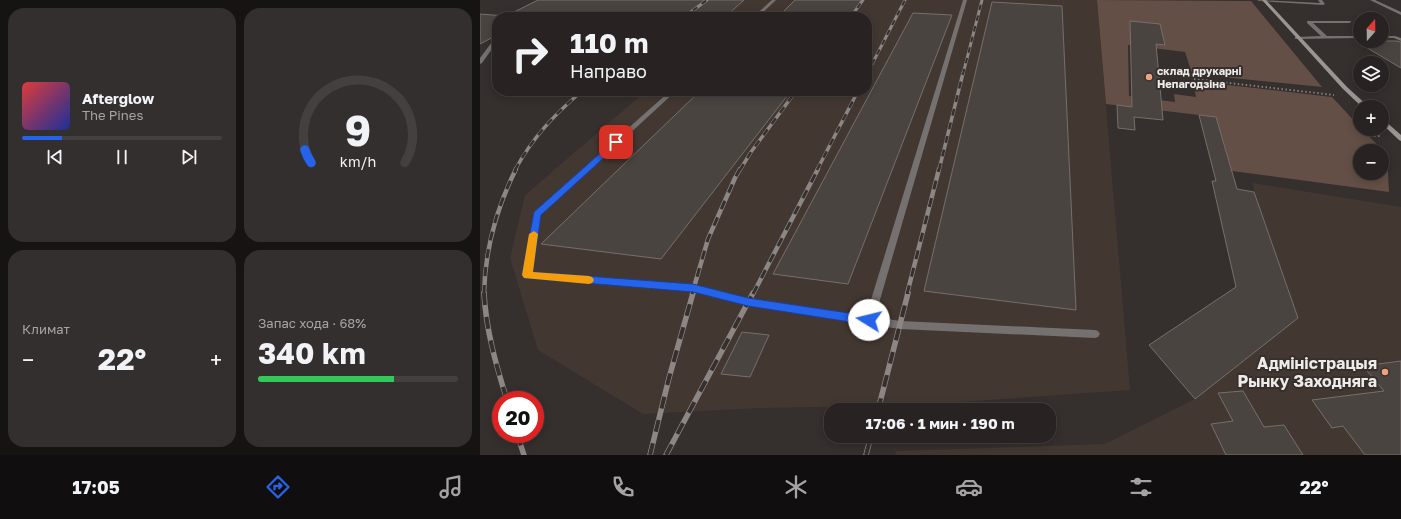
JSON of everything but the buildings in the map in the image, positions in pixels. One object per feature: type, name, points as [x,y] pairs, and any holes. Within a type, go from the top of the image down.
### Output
[{"type":"main road","points":[[1264,0],[1297,38],[1358,100]]},
{"type":"main road","points":[[1389,128],[1401,139]]},
{"type":"lane","points":[[761,12],[774,0]]},
{"type":"lane","points":[[869,320],[965,0]]},
{"type":"lane","points":[[1259,0],[1323,4],[1320,0]]},
{"type":"lane","points":[[1372,0],[1401,14]]},
{"type":"lane","points":[[1326,38],[1309,22],[1350,22]]},
{"type":"lane","points":[[1389,36],[1395,36],[1401,38]]},
{"type":"lane","points":[[1297,38],[1353,37]]},
{"type":"lane","points":[[480,62],[492,46]]},
{"type":"lane","points":[[667,96],[537,214],[527,275],[693,288],[748,302],[900,325],[1095,334]]},
{"type":"path","points":[[1194,79],[1335,95]]},
{"type":"shaded area","points":[[538,0],[1097,0],[1130,390],[946,403],[824,403],[824,407],[762,408],[643,414],[538,350],[510,258],[525,195],[640,96],[872,96],[872,12],[513,12]]},
{"type":"shaded area","points":[[1097,0],[1251,1],[1322,87],[1192,74],[1185,52],[1128,45],[1129,96],[1175,102],[1174,94],[1196,97],[1193,81],[1332,97],[1353,120],[1353,136],[1369,136],[1376,144],[1353,144],[1353,180],[1388,180],[1389,192],[1232,171],[1216,117],[1106,104]]},
{"type":"shaded area","points":[[1253,183],[1401,207],[1401,455],[895,455],[896,451],[1105,444],[1195,399],[1298,318],[1254,192]]},
{"type":"railway","points":[[691,12],[707,0]]},
{"type":"railway","points":[[855,12],[863,0]]},
{"type":"railway","points":[[872,64],[905,0]]},
{"type":"railway","points":[[963,74],[982,0]]},
{"type":"railway","points":[[939,170],[963,73]]},
{"type":"railway","points":[[515,170],[529,147],[545,127],[576,96]]},
{"type":"railway","points":[[740,170],[751,152],[792,96]]},
{"type":"railway","points":[[817,170],[855,96]]},
{"type":"railway","points":[[484,293],[489,245],[497,214],[516,169]]},
{"type":"railway","points":[[692,294],[708,239],[740,169]]},
{"type":"railway","points":[[753,294],[818,169]]},
{"type":"railway","points":[[907,294],[939,169]]},
{"type":"railway","points":[[484,293],[492,347],[504,391]]},
{"type":"railway","points":[[650,455],[669,378],[693,293]]},
{"type":"railway","points":[[666,455],[753,293]]},
{"type":"railway","points":[[880,403],[908,293]]},
{"type":"railway","points":[[520,443],[524,455]]},
{"type":"railway","points":[[866,455],[869,443]]},
{"type":"slow traffic","points":[[534,234],[527,275],[589,280]]},
{"type":"place","name":"склад друкарні Непагодзіна","points":[[1149,77]]},
{"type":"place","name":"Адміністрацыя Рынку Заходняга","points":[[1385,372]]},
{"type":"route","points":[[616,142],[537,214],[527,275],[693,288],[748,302],[869,320]]}]
